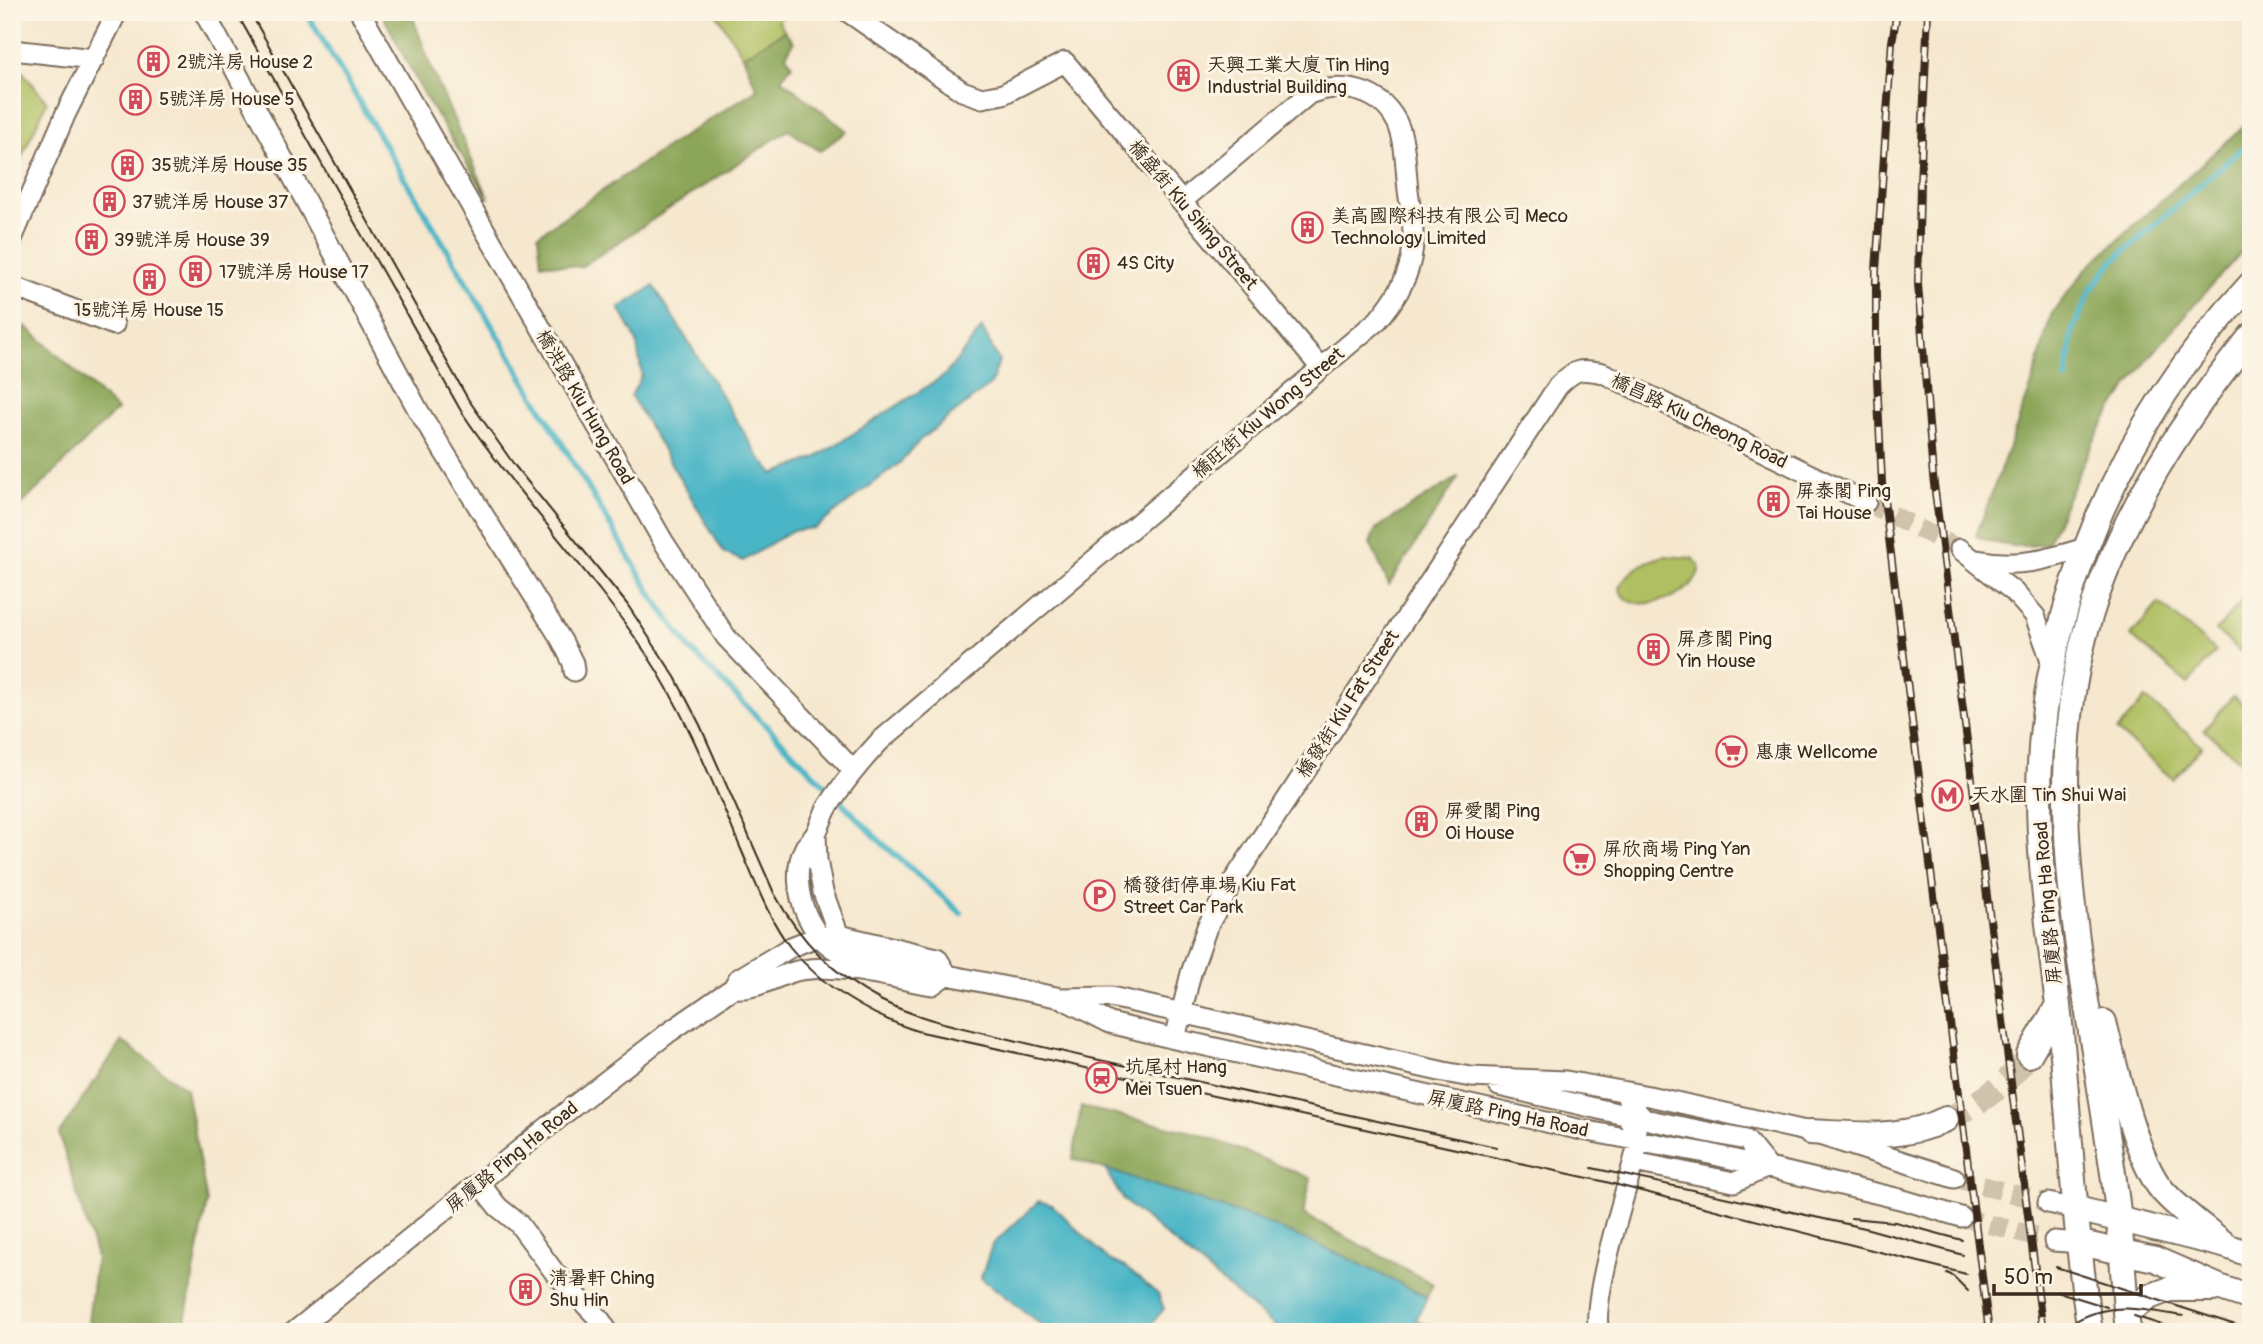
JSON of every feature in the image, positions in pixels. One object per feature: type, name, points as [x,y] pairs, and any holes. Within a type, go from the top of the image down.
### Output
[{"type":"main road","name":"屏廈路 Ping Ha Road","points":[[2090,1332],[2058,1004],[2046,910],[2039,795],[2042,733],[2052,663],[2085,548],[2112,486],[2145,426],[2205,338],[2251,284]]},
{"type":"main road","name":"屏廈路 Ping Ha Road","points":[[2127,1322],[2119,1221],[2074,916],[2066,832],[2066,753],[2076,677],[2094,606],[2123,533],[2158,470],[2213,385],[2251,336]]},
{"type":"main road","points":[[2074,916],[2118,1074],[2146,1162],[2162,1190],[2227,1246]]},
{"type":"main road","points":[[2029,1055],[2058,1004]]},
{"type":"main road","points":[[1810,1132],[1888,1136],[1934,1125],[1946,1119]]},
{"type":"main road","points":[[2077,1209],[2227,1246],[2251,1255]]},
{"type":"main road","points":[[2080,1243],[2155,1259],[2251,1298]]},
{"type":"main road","points":[[2127,1322],[2150,1297],[2169,1289],[2224,1289]]},
{"type":"street","points":[[12,239],[66,113],[117,12]]},
{"type":"street","points":[[204,12],[418,410],[562,641],[573,663],[573,671]]},
{"type":"street","name":"橋洪路 Kiu Hung Road","points":[[360,12],[663,541],[726,636],[850,774]]},
{"type":"street","name":"橋盛街 Kiu Shing Street","points":[[848,12],[962,91],[982,98],[1003,94],[1065,62],[1321,368]]},
{"type":"street","points":[[12,50],[93,59]]},
{"type":"street","name":"橋旺街 Kiu Wong Street","points":[[819,936],[805,911],[798,874],[805,848],[816,834],[828,806],[850,774],[880,741],[1378,320],[1393,302],[1411,259],[1413,236],[1402,136],[1390,111],[1367,93],[1353,88],[1323,89],[1309,94],[1181,202]]},
{"type":"street","points":[[12,286],[114,325]]},
{"type":"street","name":"橋昌路 Kiu Cheong Road","points":[[1558,386],[1569,375],[1582,369],[1603,373],[1866,502]]},
{"type":"street","name":"橋發街 Kiu Fat Street","points":[[1175,1039],[1191,973],[1207,927],[1260,839],[1558,386]]},
{"type":"street","points":[[2052,663],[2035,616],[2014,592],[1968,555],[2000,565],[2022,564],[2085,548]]},
{"type":"street","name":"橋旺街 Kiu Wong Street","points":[[816,834],[817,860],[823,892],[843,953]]},
{"type":"street","name":"屏廈路 Ping Ha Road","points":[[294,1332],[668,1033],[733,988],[738,978],[791,947],[819,936],[843,953],[932,985],[947,974]]},
{"type":"street","name":"屏廈路 Ping Ha Road","points":[[733,988],[745,989],[843,953],[937,957],[947,974],[1061,998],[1111,997],[1471,1077],[1566,1082],[1649,1096],[1810,1132],[1954,1178]]},
{"type":"street","name":"屏廈路 Ping Ha Road","points":[[1061,998],[1110,1023],[1175,1039],[1635,1141],[1768,1167],[1900,1199],[1961,1217]]},
{"type":"street","points":[[1471,1077],[1513,1091],[1746,1140],[1768,1167],[1734,1182],[1634,1162]]},
{"type":"street","points":[[1599,1332],[1597,1312],[1602,1286],[1634,1162],[1634,1117],[1625,1092]]},
{"type":"street","points":[[1634,1117],[1649,1096]]},
{"type":"street","points":[[479,1183],[498,1207],[519,1223],[569,1290],[594,1313],[608,1332]]},
{"type":"street","points":[[2048,1202],[2077,1209]]},
{"type":"street","points":[[2054,1241],[2080,1243]]},
{"type":"green space","points":[[381,12],[411,12],[432,70],[489,199],[424,95]]},
{"type":"green space","points":[[790,12],[778,20],[785,31],[743,56],[716,13]]},
{"type":"green space","points":[[785,31],[794,42],[786,55],[792,65],[781,79],[847,131],[820,151],[788,130],[581,267],[541,263],[538,235],[757,89],[743,56]]},
{"type":"green space","points":[[12,70],[22,71],[47,102],[12,178]]},
{"type":"green space","points":[[2251,119],[2251,241],[2147,361],[2111,411],[2089,450],[2047,544],[2011,546],[1976,536],[2032,384],[2051,315],[2086,269]]},
{"type":"green space","points":[[26,326],[117,410],[12,514],[12,345]]},
{"type":"green space","points":[[1459,476],[1389,585],[1370,543],[1376,529]]},
{"type":"green space","points":[[1664,556],[1692,558],[1699,565],[1697,576],[1689,586],[1678,594],[1649,603],[1635,603],[1625,598],[1620,588],[1627,576],[1644,564]]},
{"type":"green space","points":[[2245,597],[2251,603],[2251,660],[2216,631]]},
{"type":"green space","points":[[2159,603],[2216,651],[2188,684],[2131,636]]},
{"type":"green space","points":[[2233,696],[2251,711],[2251,769],[2204,730]]},
{"type":"green space","points":[[2145,698],[2202,746],[2173,779],[2117,731]]},
{"type":"green space","points":[[122,1041],[186,1089],[207,1202],[183,1332],[108,1332],[88,1322],[96,1257],[59,1134]]},
{"type":"green space","points":[[1081,1107],[1197,1133],[1311,1178],[1303,1214],[1433,1284],[1427,1297],[1256,1219],[1073,1159]]},
{"type":"water","points":[[654,286],[759,457],[774,474],[815,458],[945,375],[982,328],[999,361],[991,384],[920,440],[901,462],[815,528],[791,531],[743,561],[724,553],[631,396],[642,375],[636,339],[619,308]]},
{"type":"water","points":[[1105,1169],[1256,1219],[1339,1254],[1427,1297],[1416,1320],[1445,1332],[1282,1332],[1123,1200]]},
{"type":"water","points":[[1039,1201],[1052,1205],[1109,1260],[1125,1267],[1158,1294],[1164,1309],[1144,1332],[1051,1332],[981,1278],[992,1245]]},
{"type":"waterway","points":[[306,12],[653,597],[690,649],[882,843],[961,913]]},
{"type":"waterway","points":[[2066,379],[2073,329],[2091,290],[2112,262],[2251,141]]},
{"type":"tunnel","points":[[1866,502],[1960,549]]},
{"type":"tunnel","points":[[1946,1119],[1992,1093],[2029,1055]]},
{"type":"tunnel","points":[[1954,1178],[2048,1203]]},
{"type":"tunnel","points":[[1961,1217],[2054,1241]]},
{"type":"tram line","points":[[236,12],[461,411],[645,652],[685,723],[775,924],[790,947],[832,987],[881,1017],[917,1031],[1602,1181],[1966,1274]]},
{"type":"tram line","points":[[250,12],[468,399],[515,466],[627,604],[675,677],[700,725],[774,893],[794,926],[832,967],[880,1000],[942,1023],[1496,1147]]},
{"type":"tram line","points":[[1592,1168],[1865,1228],[1963,1255]]},
{"type":"tram line","points":[[1851,1218],[1895,1222],[1962,1240]]},
{"type":"tram line","points":[[2056,1267],[2251,1330]]},
{"type":"tram line","points":[[1947,1273],[1968,1291]]},
{"type":"tram line","points":[[2059,1292],[2107,1307]]},
{"type":"tram line","points":[[2063,1329],[2093,1313],[2107,1310],[2135,1309],[2183,1316]]},
{"type":"tram line","points":[[2134,1316],[2184,1332]]},
{"type":"tram line","points":[[2106,1332],[2128,1328],[2157,1332]]},
{"type":"railway","points":[[1897,12],[1892,42],[1876,270],[1876,357],[1882,483],[1989,1332]]},
{"type":"railway","points":[[1928,12],[1918,284],[1933,476],[2043,1332]]},
{"type":"place","name":"2號洋房 House 2","points":[[154,62]]},
{"type":"place","name":"天興工業大廈 Tin Hing Industrial Building","points":[[1184,76]]},
{"type":"place","name":"5號洋房 House 5","points":[[136,99]]},
{"type":"place","name":"35號洋房 House 35","points":[[128,165]]},
{"type":"place","name":"37號洋房 House 37","points":[[109,202]]},
{"type":"place","name":"美高國際科技有限公司 Meco Technology Limited","points":[[1308,227]]},
{"type":"place","name":"39號洋房 House 39","points":[[91,240]]},
{"type":"place","name":"4S City","points":[[1094,263]]},
{"type":"place","name":"17號洋房 House 17","points":[[196,272]]},
{"type":"place","name":"15號洋房 House 15","points":[[149,279]]},
{"type":"place","name":"屏泰閣 Ping Tai House","points":[[1773,502]]},
{"type":"place","name":"屏彥閣 Ping Yin House","points":[[1654,650]]},
{"type":"place","name":"惠康 Wellcome","points":[[1732,752]]},
{"type":"place","name":"天水圍 Tin Shui Wai","points":[[1948,795]]},
{"type":"place","name":"屏愛閣 Ping Oi House","points":[[1422,822]]},
{"type":"place","name":"屏欣商場 Ping Yan Shopping Centre","points":[[1580,860]]},
{"type":"place","name":"橋發街停車場 Kiu Fat Street Car Park","points":[[1100,896]]},
{"type":"place","name":"坑尾村 Hang Mei Tsuen","points":[[1102,1078]]},
{"type":"place","name":"清暑軒 Ching Shu Hin","points":[[526,1289]]}]
